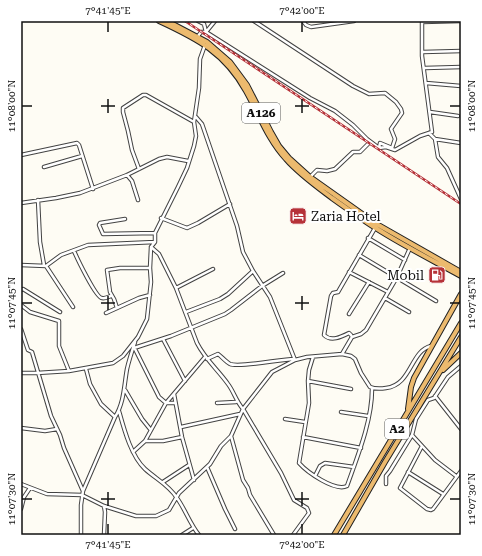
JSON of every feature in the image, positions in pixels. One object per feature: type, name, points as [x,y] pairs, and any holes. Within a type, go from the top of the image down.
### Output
[{"type":"highway","name":"A126","points":[[159,21],[205,44],[233,70],[247,91],[271,139],[285,159],[314,185],[374,228],[461,276]]},
{"type":"highway","name":"A126","points":[[167,21],[198,36],[217,49],[236,69],[249,88],[271,132],[280,146],[289,158],[310,177],[375,223],[461,272]]},
{"type":"highway","points":[[407,414],[412,382],[461,294]]},
{"type":"highway","name":"A2","points":[[334,535],[461,323]]},
{"type":"highway","name":"A2","points":[[343,535],[461,337]]},
{"type":"highway","points":[[451,341],[457,344]]},
{"type":"highway","points":[[437,376],[461,353]]},
{"type":"street","points":[[198,21],[204,24],[206,32],[310,98],[335,111],[353,125],[371,143],[379,148],[386,147],[395,150],[420,136],[430,133]]},
{"type":"street","points":[[198,36],[202,32],[206,32],[216,21]]},
{"type":"street","points":[[254,21],[349,84],[369,94],[385,93],[396,102],[402,113],[391,129],[395,139],[392,148],[380,143],[379,148]]},
{"type":"street","points":[[303,21],[306,26],[311,27],[354,21]]},
{"type":"street","points":[[430,133],[432,130],[423,52],[422,22],[461,21]]},
{"type":"street","points":[[21,372],[37,373],[69,371],[117,361],[135,342],[141,332],[147,319],[152,282],[150,268],[151,247],[155,242],[155,233],[187,168],[196,136],[194,122],[196,116],[200,59],[205,44]]},
{"type":"street","points":[[423,52],[461,51]]},
{"type":"street","points":[[425,68],[461,67]]},
{"type":"street","points":[[426,83],[461,86]]},
{"type":"street","points":[[139,169],[132,150],[122,112],[123,108],[143,95],[146,95],[194,122]]},
{"type":"street","points":[[430,112],[458,116]]},
{"type":"street","points":[[196,116],[202,124],[240,234],[242,247],[253,272],[270,297],[295,359]]},
{"type":"street","points":[[430,133],[435,139],[438,158],[447,168],[461,199]]},
{"type":"street","points":[[435,139],[461,143]]},
{"type":"street","points":[[21,155],[77,143],[79,145],[93,189]]},
{"type":"street","points":[[310,177],[317,170],[327,171],[335,169],[353,152],[360,152],[369,143],[371,143]]},
{"type":"street","points":[[44,166],[82,156]]},
{"type":"street","points":[[21,203],[56,198],[93,189],[128,175],[159,158],[167,157],[188,161]]},
{"type":"street","points":[[128,175],[132,181],[138,200]]},
{"type":"street","points":[[38,200],[40,242],[45,266],[73,307]]},
{"type":"street","points":[[162,218],[187,228],[230,204]]},
{"type":"street","points":[[125,219],[100,223],[99,224],[103,234],[155,233]]},
{"type":"street","points":[[352,337],[349,333],[338,338],[331,339],[324,335],[330,296],[333,293],[338,292],[374,228]]},
{"type":"street","points":[[368,238],[405,260]]},
{"type":"street","points":[[21,264],[45,266],[61,255],[94,244],[155,242]]},
{"type":"street","points":[[151,247],[159,254],[176,288],[197,343],[206,358],[229,385],[236,402],[243,409],[278,467],[294,500],[309,510],[309,513],[293,535]]},
{"type":"street","points":[[342,354],[352,337],[361,334],[366,330],[385,298],[410,248]]},
{"type":"street","points":[[74,251],[92,287],[99,297],[102,298],[111,296]]},
{"type":"street","points":[[360,255],[436,301]]},
{"type":"street","points":[[117,308],[114,298],[111,296],[107,270],[120,268],[150,268]]},
{"type":"street","points":[[176,288],[213,269]]},
{"type":"street","points":[[186,312],[220,299],[253,272]]},
{"type":"street","points":[[349,272],[388,292]]},
{"type":"street","points":[[134,347],[192,328],[231,310],[262,286],[283,273]]},
{"type":"street","points":[[349,314],[369,282]]},
{"type":"street","points":[[21,290],[23,289],[60,312]]},
{"type":"street","points":[[106,313],[150,295]]},
{"type":"street","points":[[385,298],[408,312]]},
{"type":"street","points":[[21,306],[30,312],[59,321],[59,346],[69,371]]},
{"type":"street","points":[[21,329],[28,350],[32,352],[37,373],[57,429],[83,491],[81,505],[81,534]]},
{"type":"street","points":[[186,330],[194,334]]},
{"type":"street","points":[[163,338],[185,381]]},
{"type":"street","points":[[83,491],[119,411],[125,390],[127,368],[135,342]]},
{"type":"street","points":[[134,452],[145,441],[166,403],[206,358],[218,354],[230,364],[234,365],[342,354],[351,356],[355,359],[368,386],[372,389],[390,387],[398,384],[418,356],[428,347],[432,346]]},
{"type":"street","points":[[134,347],[159,397],[166,403],[175,403]]},
{"type":"street","points":[[313,357],[309,370],[309,403],[299,463],[324,482],[345,487],[347,486],[361,448],[372,389]]},
{"type":"street","points":[[21,484],[47,494],[83,495],[104,506],[136,516],[156,516],[169,510],[173,506],[179,493],[208,467],[221,446],[231,436],[243,409],[272,372],[295,359]]},
{"type":"street","points":[[386,484],[386,476],[412,435],[416,419],[428,400],[434,398],[448,377],[461,366]]},
{"type":"street","points":[[86,368],[90,384],[101,404],[115,417]]},
{"type":"street","points":[[308,381],[351,389]]},
{"type":"street","points":[[125,390],[150,430]]},
{"type":"street","points":[[174,394],[182,437],[194,480]]},
{"type":"street","points":[[435,396],[461,429]]},
{"type":"street","points":[[217,403],[236,402]]},
{"type":"street","points":[[119,411],[124,429],[141,465],[163,482],[177,497],[198,535]]},
{"type":"street","points":[[341,412],[368,416]]},
{"type":"street","points":[[181,427],[240,414]]},
{"type":"street","points":[[284,419],[306,422]]},
{"type":"street","points":[[21,428],[45,431],[57,429]]},
{"type":"street","points":[[412,435],[435,460],[456,476]]},
{"type":"street","points":[[231,436],[243,480],[250,495],[274,535]]},
{"type":"street","points":[[145,441],[163,441],[182,437]]},
{"type":"street","points":[[303,437],[361,448]]},
{"type":"street","points":[[422,446],[400,486],[401,490],[427,509],[433,509],[461,471]]},
{"type":"street","points":[[316,476],[320,466],[325,463],[354,467]]},
{"type":"street","points":[[163,482],[189,465]]},
{"type":"street","points":[[208,467],[224,509],[235,529]]},
{"type":"street","points":[[408,472],[443,494]]},
{"type":"street","points":[[21,509],[24,498],[30,488]]},
{"type":"street","points":[[104,506],[104,535]]},
{"type":"street","points":[[105,512],[110,508]]},
{"type":"street","points":[[182,535],[194,528]]},
{"type":"railway","points":[[185,21],[461,204]]},
{"type":"place","name":"Zaria Hotel","points":[[298,216]]},
{"type":"place","name":"Mobil","points":[[437,275]]}]
